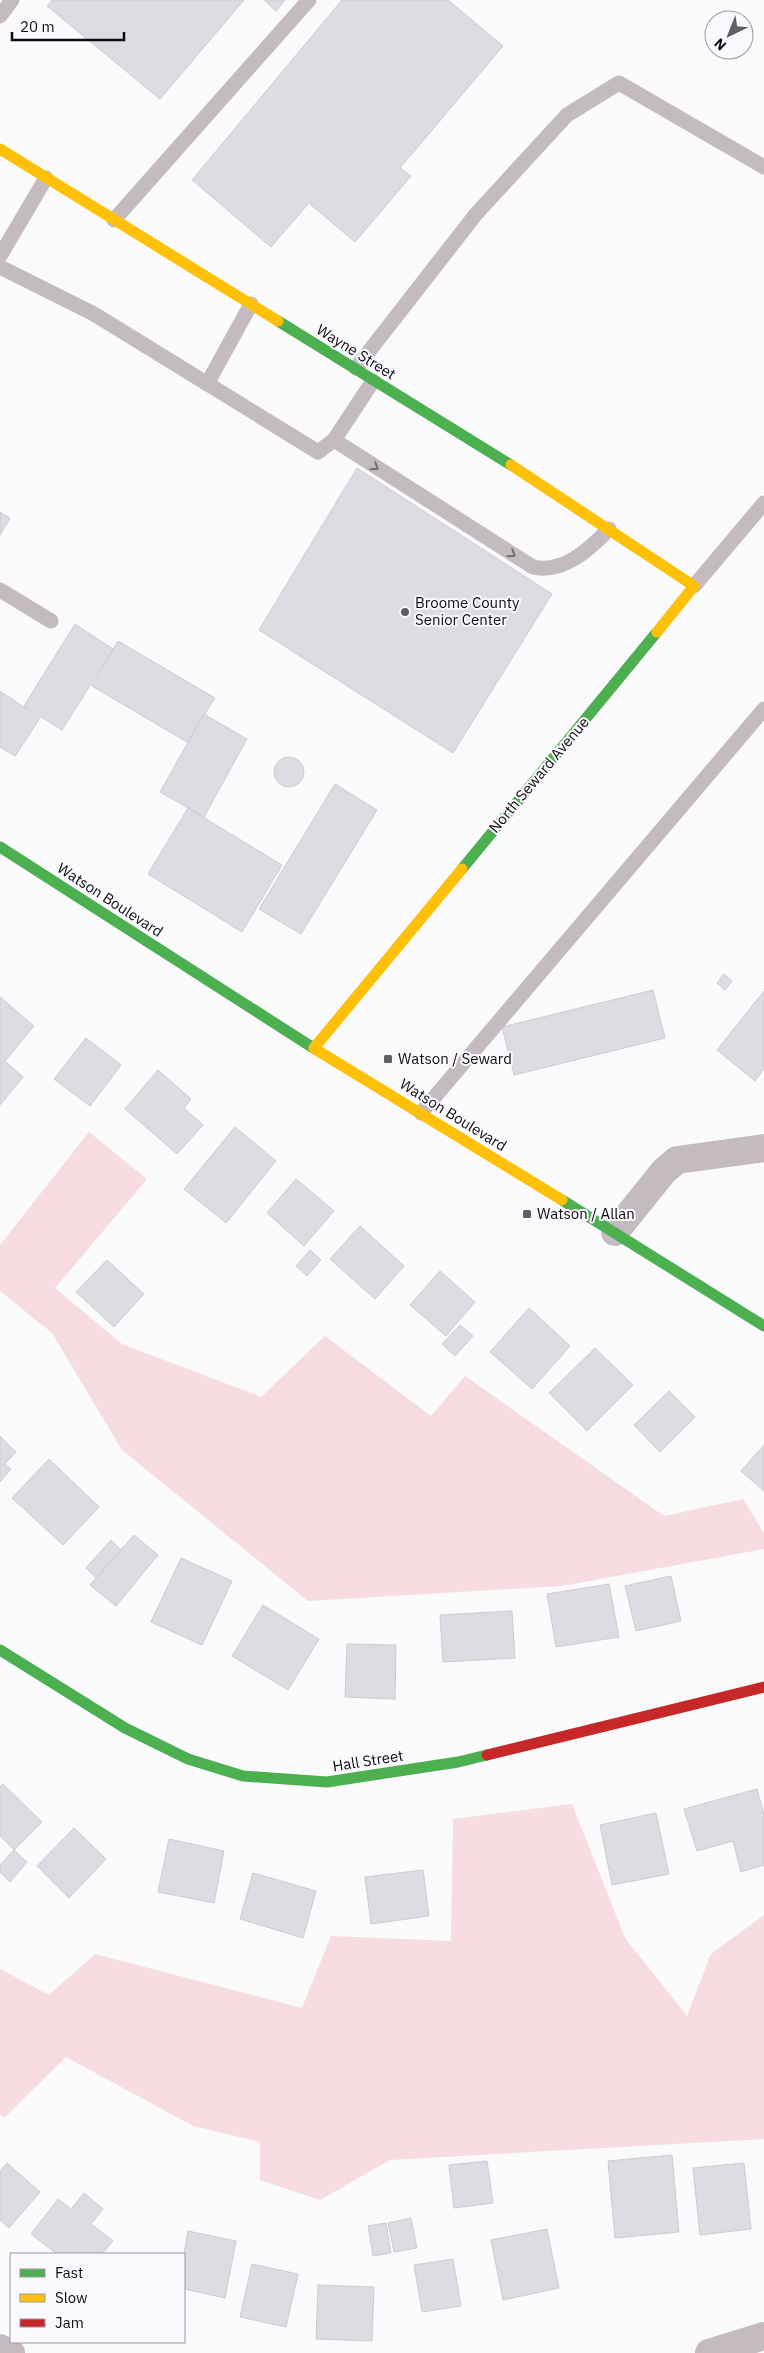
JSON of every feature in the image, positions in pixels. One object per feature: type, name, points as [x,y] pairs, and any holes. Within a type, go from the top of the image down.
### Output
[{"type":"street","name":"Wayne Street","points":[[0,149],[513,466],[694,586]]},
{"type":"street","name":"North Seward Avenue","points":[[314,1048],[694,586]]},
{"type":"street","name":"Watson Boulevard","points":[[0,848],[314,1048],[615,1232],[764,1326]]},
{"type":"street","points":[[615,1232],[664,1171],[677,1160],[764,1148]]},
{"type":"street","name":"Hall Street","points":[[0,1650],[125,1728],[188,1759],[243,1776],[327,1782],[458,1762],[764,1687]]},
{"type":"street","points":[[709,2353],[764,2336]]},
{"type":"street","points":[[0,2348],[11,2353]]},
{"type":"lane","points":[[0,16],[12,0]]},
{"type":"lane","points":[[114,220],[308,0]]},
{"type":"lane","points":[[356,368],[476,214],[567,115],[619,83],[764,166]]},
{"type":"lane","points":[[0,256],[46,178]]},
{"type":"lane","points":[[0,267],[94,314],[318,452],[334,440],[373,381]]},
{"type":"lane","points":[[207,384],[251,304]]},
{"type":"lane","points":[[334,440],[532,567],[543,570],[589,551],[609,529]]},
{"type":"lane","name":"North Seward Avenue","points":[[694,586],[764,503]]},
{"type":"lane","points":[[0,590],[50,621]]},
{"type":"lane","points":[[421,1113],[764,709]]},
{"type":"shaded area","points":[[89,1132],[147,1179],[55,1288],[122,1344],[261,1397],[325,1336],[431,1416],[465,1376],[664,1516],[743,1499],[764,1533],[764,1549],[562,1586],[308,1601],[122,1450],[52,1333],[0,1291],[0,1245]]},
{"type":"shaded area","points":[[572,1804],[625,1938],[687,2016],[711,1954],[764,1915],[764,2139],[390,2160],[320,2200],[260,2180],[260,2142],[193,2126],[66,2057],[4,2118],[0,2115],[0,1969],[49,1995],[95,1954],[302,2008],[331,1936],[451,1941],[453,1819]]},
{"type":"building","points":[[52,0],[244,0],[160,99],[47,6]]},
{"type":"building","points":[[264,0],[285,0],[276,11]]},
{"type":"building","points":[[342,0],[448,0],[503,46],[400,168],[411,176],[355,242],[309,203],[271,247],[192,180]]},
{"type":"building","name":"Broome County Senior Center","points":[[357,468],[552,594],[453,753],[259,630]]},
{"type":"building","points":[[0,512],[10,518],[0,535]]},
{"type":"building","points":[[75,624],[113,649],[62,730],[24,706]]},
{"type":"building","points":[[118,641],[215,698],[187,742],[92,686]]},
{"type":"building","points":[[0,691],[40,718],[15,756],[0,747]]},
{"type":"building","points":[[204,714],[247,739],[204,817],[160,792]]},
{"type":"building","points":[[289,757],[300,761],[304,772],[300,783],[289,787],[278,783],[274,772],[278,761]]},
{"type":"building","points":[[335,784],[377,810],[301,934],[259,909]]},
{"type":"building","points":[[188,808],[282,865],[242,932],[148,874]]},
{"type":"building","points":[[724,974],[732,981],[725,990],[717,983]]},
{"type":"building","points":[[653,990],[665,1038],[514,1075],[502,1027]]},
{"type":"building","points":[[764,991],[764,1069],[755,1081],[717,1050]]},
{"type":"building","points":[[0,997],[34,1026],[5,1061],[23,1077],[0,1105]]},
{"type":"building","points":[[86,1038],[121,1065],[90,1106],[54,1079]]},
{"type":"building","points":[[158,1070],[191,1099],[184,1108],[203,1125],[177,1154],[125,1109]]},
{"type":"building","points":[[235,1127],[276,1161],[226,1223],[184,1189]]},
{"type":"building","points":[[296,1179],[334,1211],[304,1246],[267,1213]]},
{"type":"building","points":[[360,1226],[404,1266],[375,1299],[330,1259]]},
{"type":"building","points":[[310,1250],[321,1260],[307,1276],[296,1266]]},
{"type":"building","points":[[107,1260],[144,1294],[114,1327],[76,1292]]},
{"type":"building","points":[[440,1271],[475,1302],[446,1336],[410,1305]]},
{"type":"building","points":[[529,1308],[570,1346],[532,1389],[490,1352]]},
{"type":"building","points":[[460,1325],[473,1336],[455,1356],[442,1344]]},
{"type":"building","points":[[595,1348],[633,1385],[587,1431],[549,1393]]},
{"type":"building","points":[[669,1391],[695,1417],[660,1452],[634,1425]]},
{"type":"building","points":[[0,1436],[16,1452],[5,1464],[11,1469],[0,1482]]},
{"type":"building","points":[[764,1445],[764,1491],[741,1471]]},
{"type":"building","points":[[49,1459],[99,1507],[63,1545],[12,1498]]},
{"type":"building","points":[[134,1535],[158,1555],[116,1606],[90,1585]]},
{"type":"building","points":[[111,1540],[121,1550],[96,1578],[86,1568]]},
{"type":"building","points":[[181,1558],[232,1581],[202,1645],[151,1622]]},
{"type":"building","points":[[671,1576],[681,1621],[636,1631],[625,1586]]},
{"type":"building","points":[[609,1584],[619,1637],[556,1647],[547,1594]]},
{"type":"building","points":[[263,1605],[319,1639],[288,1690],[232,1656]]},
{"type":"building","points":[[512,1611],[515,1658],[443,1662],[440,1615]]},
{"type":"building","points":[[347,1644],[396,1645],[395,1699],[345,1697]]},
{"type":"building","points":[[3,1784],[42,1822],[14,1850],[0,1836],[0,1787]]},
{"type":"building","points":[[757,1789],[764,1815],[764,1865],[741,1872],[733,1841],[697,1851],[684,1809]]},
{"type":"building","points":[[656,1813],[669,1874],[612,1885],[600,1825]]},
{"type":"building","points":[[74,1828],[106,1859],[69,1898],[37,1866]]},
{"type":"building","points":[[169,1839],[224,1851],[214,1903],[158,1892]]},
{"type":"building","points":[[14,1850],[27,1862],[10,1882],[0,1872],[0,1865]]},
{"type":"building","points":[[423,1870],[429,1916],[371,1924],[365,1877]]},
{"type":"building","points":[[253,1873],[316,1891],[303,1938],[240,1919]]},
{"type":"building","points":[[672,2155],[679,2232],[615,2238],[608,2161]]},
{"type":"building","points":[[487,2161],[493,2203],[454,2208],[449,2165]]},
{"type":"building","points":[[7,2163],[40,2192],[9,2228],[0,2220],[0,2171]]},
{"type":"building","points":[[744,2163],[751,2229],[700,2235],[693,2168]]},
{"type":"building","points":[[84,2193],[103,2209],[91,2224],[113,2241],[103,2253],[56,2253],[31,2234],[58,2199],[71,2209]]},
{"type":"building","points":[[411,2218],[417,2248],[394,2252],[388,2223]]},
{"type":"building","points":[[386,2223],[391,2253],[373,2256],[368,2226]]},
{"type":"building","points":[[547,2229],[559,2288],[503,2300],[491,2240]]},
{"type":"building","points":[[188,2231],[236,2241],[225,2298],[185,2289],[184,2253]]},
{"type":"building","points":[[453,2259],[461,2306],[422,2312],[414,2265]]},
{"type":"building","points":[[252,2264],[298,2274],[286,2327],[240,2317]]},
{"type":"building","points":[[318,2285],[374,2287],[372,2341],[316,2339]]},
{"type":"traffic: fast","points":[[278,321],[511,465]]},
{"type":"traffic: fast","points":[[462,869],[657,632]]},
{"type":"traffic: fast","points":[[0,847],[315,1049]]},
{"type":"traffic: fast","points":[[562,1200],[764,1326]]},
{"type":"traffic: fast","points":[[0,1650],[125,1728],[188,1759],[243,1776],[327,1782],[458,1762],[487,1755]]},
{"type":"traffic: slow","points":[[0,149],[278,321]]},
{"type":"traffic: slow","points":[[511,465],[694,586],[657,632]]},
{"type":"traffic: slow","points":[[314,1048],[462,869]]},
{"type":"traffic: slow","points":[[315,1049],[562,1200]]},
{"type":"traffic: jam","points":[[487,1755],[764,1687]]},
{"type":"place","name":"Broome County Senior Center","points":[[405,612]]},
{"type":"place","name":"Watson / Seward","points":[[388,1059]]},
{"type":"place","name":"Watson / Allan","points":[[527,1214]]}]
